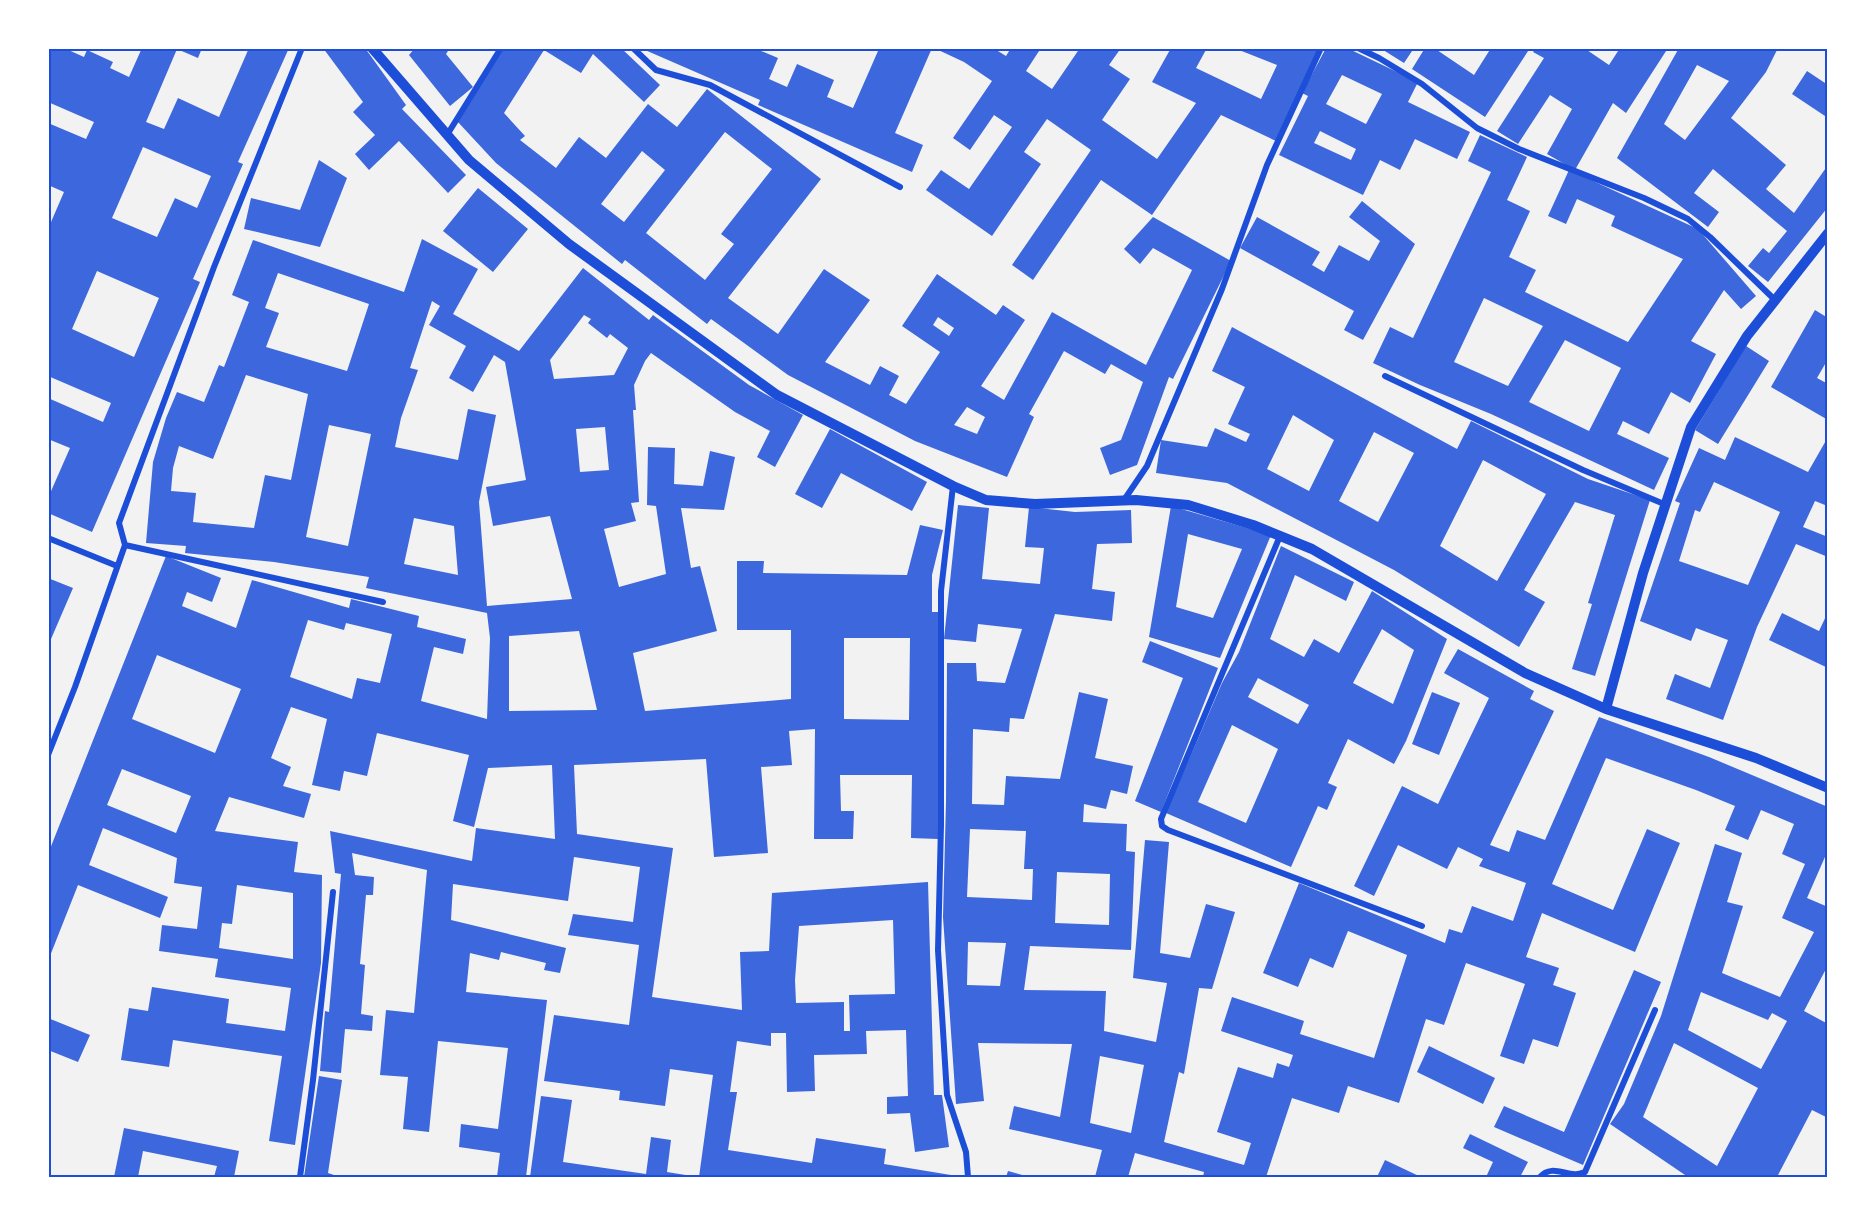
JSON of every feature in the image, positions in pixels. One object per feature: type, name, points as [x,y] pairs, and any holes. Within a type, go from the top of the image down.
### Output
[{"type":"street","points":[[48,755],[75,687],[124,545],[119,523],[214,267],[302,48]]},
{"type":"street","points":[[372,48],[469,160],[569,244],[777,394],[953,486],[986,501],[1035,504],[1136,500],[1188,505],[1253,525],[1312,549],[1525,673],[1606,709],[1756,758],[1828,788]]},
{"type":"street","points":[[447,135],[501,48]]},
{"type":"street","points":[[633,48],[656,70],[710,85],[900,187]]},
{"type":"street","points":[[1124,500],[1147,466],[1222,289],[1267,165],[1322,48]]},
{"type":"street","points":[[1358,48],[1379,57],[1422,84],[1477,128],[1519,149],[1644,198],[1688,219],[1710,237],[1775,300]]},
{"type":"street","points":[[1606,709],[1643,573],[1691,427],[1748,336],[1828,233]]},
{"type":"street","points":[[1385,376],[1583,470],[1664,504]]},
{"type":"street","points":[[953,486],[941,591],[941,825],[938,950],[947,1095],[966,1152],[968,1177]]},
{"type":"street","points":[[1280,536],[1161,819],[1162,826],[1422,926]]},
{"type":"street","points":[[48,538],[117,566]]},
{"type":"street","points":[[124,545],[383,602]]},
{"type":"street","points":[[300,1177],[333,892]]},
{"type":"street","points":[[1540,1177],[1542,1173],[1552,1170],[1579,1175],[1585,1172],[1655,1010]]},
{"type":"building","points":[[48,48],[64,48],[84,57],[87,50],[113,62],[110,68],[129,77],[142,48],[202,48],[198,58],[177,49],[146,122],[164,129],[178,98],[219,117],[249,48],[289,48],[238,162],[243,164],[193,279],[200,282],[92,532],[48,513],[48,498],[70,448],[48,439],[48,398],[103,422],[111,403],[48,376],[48,229],[64,192],[48,185],[48,123],[86,139],[94,122],[48,102]],"holes":[[[143,147],[211,176],[197,208],[175,198],[157,237],[112,218]],[[97,271],[159,298],[134,357],[72,329]]]},
{"type":"building","points":[[323,48],[365,48],[406,105],[402,109],[466,175],[448,193],[399,141],[369,170],[355,154],[375,135],[353,112],[363,102]]},
{"type":"building","points":[[415,48],[450,48],[446,54],[473,87],[450,106],[409,55]]},
{"type":"building","points":[[503,48],[621,48],[660,85],[644,102],[593,54],[581,73],[544,50],[504,113],[525,136],[520,140],[556,168],[579,137],[606,158],[648,104],[677,127],[707,89],[821,179],[728,298],[778,334],[824,269],[870,300],[825,362],[870,385],[880,366],[899,376],[889,395],[906,404],[940,352],[902,326],[937,274],[996,315],[1003,305],[1025,320],[981,386],[1004,400],[1052,312],[1146,365],[1192,270],[1153,248],[1140,264],[1124,249],[1153,217],[1231,261],[1173,379],[1169,377],[1137,465],[1110,475],[1100,448],[1121,440],[1143,382],[1111,364],[1105,374],[1064,351],[1029,414],[1034,417],[1007,477],[915,441],[788,375],[711,319],[707,324],[625,260],[622,264],[496,163],[457,121]],"holes":[[[725,132],[772,169],[721,234],[734,244],[705,280],[646,233]],[[642,151],[665,170],[624,222],[601,204]],[[938,317],[954,328],[949,336],[933,325]],[[967,407],[985,417],[977,434],[954,425]]]},
{"type":"building","points":[[645,48],[754,48],[778,58],[769,79],[787,87],[797,64],[834,80],[827,97],[853,108],[878,51],[872,48],[932,48],[895,133],[923,145],[912,172],[758,105],[760,100],[645,50]]},
{"type":"building","points":[[934,48],[993,48],[1006,56],[1011,48],[1041,48],[1026,71],[1052,89],[1080,48],[1121,48],[1109,65],[1130,79],[1102,120],[1157,159],[1196,103],[1152,82],[1171,48],[1207,48],[1196,68],[1261,99],[1277,65],[1234,48],[1319,48],[1276,141],[1221,115],[1152,215],[1101,180],[1033,280],[1012,265],[1091,150],[1047,119],[1024,152],[1041,164],[992,236],[926,190],[941,170],[969,189],[1012,127],[994,115],[970,150],[953,138],[992,81],[964,62]]},
{"type":"building","points":[[1326,48],[1347,48],[1418,82],[1408,102],[1470,132],[1457,159],[1415,139],[1400,170],[1380,160],[1363,195],[1279,155],[1308,96],[1302,93]],"holes":[[[1342,75],[1382,94],[1366,124],[1326,104]],[[1320,131],[1356,149],[1351,160],[1314,143]]]},
{"type":"building","points":[[1380,48],[1414,48],[1404,63]]},
{"type":"building","points":[[1425,48],[1434,48],[1474,75],[1491,48],[1530,48],[1485,117],[1412,69]]},
{"type":"building","points":[[1536,48],[1584,48],[1609,65],[1620,48],[1668,48],[1626,113],[1613,103],[1575,170],[1547,154],[1572,109],[1550,95],[1518,144],[1497,131],[1544,58],[1533,52]]},
{"type":"building","points":[[1679,48],[1778,48],[1766,72],[1731,118],[1786,165],[1766,189],[1794,213],[1828,165],[1828,207],[1768,282],[1748,266],[1763,248],[1769,253],[1787,231],[1713,169],[1694,193],[1719,212],[1708,227],[1617,158]],"holes":[[[1697,65],[1729,81],[1685,140],[1664,124]]]},
{"type":"building","points":[[1807,71],[1828,85],[1828,118],[1792,94]]},
{"type":"building","points":[[1480,135],[1527,157],[1507,200],[1530,211],[1509,257],[1536,270],[1525,292],[1628,342],[1683,259],[1611,226],[1615,216],[1577,199],[1566,224],[1548,216],[1569,170],[1698,229],[1756,296],[1741,309],[1724,290],[1691,341],[1716,354],[1690,403],[1671,392],[1649,434],[1623,421],[1617,434],[1669,458],[1654,490],[1491,414],[1373,363],[1390,327],[1413,338],[1491,172],[1468,161]],"holes":[[[1484,298],[1543,326],[1508,386],[1454,362]],[[1565,340],[1621,368],[1589,431],[1529,402]]]},
{"type":"building","points":[[319,160],[347,178],[320,247],[244,229],[251,198],[300,210]]},
{"type":"building","points":[[478,188],[528,229],[493,272],[443,231]]},
{"type":"building","points":[[1362,201],[1415,244],[1363,340],[1344,330],[1354,311],[1240,248],[1257,217],[1320,252],[1312,265],[1324,272],[1339,245],[1369,261],[1380,241],[1349,217]]},
{"type":"building","points":[[422,239],[478,269],[453,314],[519,351],[583,268],[649,320],[653,315],[749,385],[803,415],[775,467],[757,457],[770,431],[735,412],[651,353],[645,361],[634,385],[636,410],[633,410],[639,502],[631,503],[636,521],[604,529],[619,587],[666,574],[656,506],[647,505],[648,447],[675,448],[674,484],[703,486],[710,451],[735,457],[724,510],[681,508],[691,568],[700,566],[717,631],[633,653],[645,711],[791,699],[791,630],[737,630],[737,561],[764,561],[763,573],[907,575],[920,525],[943,530],[932,575],[932,612],[939,612],[938,839],[911,838],[912,775],[840,775],[841,811],[854,811],[853,839],[814,839],[815,729],[789,731],[792,765],[761,767],[768,853],[714,857],[706,759],[574,765],[577,834],[673,848],[652,997],[742,1010],[740,952],[769,951],[772,893],[928,882],[934,1095],[942,1095],[949,1147],[915,1152],[910,1113],[887,1114],[887,1097],[908,1096],[906,1030],[866,1031],[867,1054],[814,1055],[815,1091],[787,1092],[786,1033],[771,1033],[771,1046],[737,1041],[730,1092],[737,1092],[728,1150],[812,1163],[816,1138],[886,1149],[884,1164],[963,1177],[699,1177],[713,1075],[670,1069],[665,1106],[619,1100],[620,1091],[544,1081],[554,1015],[629,1025],[639,945],[568,935],[573,914],[633,922],[640,867],[574,857],[568,901],[453,884],[451,920],[566,948],[560,973],[544,970],[546,963],[501,952],[499,960],[470,953],[466,992],[547,1000],[526,1177],[497,1177],[500,1153],[459,1147],[461,1124],[498,1129],[508,1048],[438,1041],[429,1132],[403,1129],[408,1077],[380,1075],[386,1010],[414,1013],[427,870],[352,853],[355,875],[374,877],[373,895],[366,895],[360,964],[365,965],[361,1014],[373,1016],[372,1031],[345,1029],[341,1073],[320,1071],[325,1011],[329,1012],[341,874],[335,873],[330,831],[472,861],[476,828],[555,839],[552,765],[488,768],[474,827],[453,821],[469,755],[377,733],[367,776],[344,771],[340,791],[312,785],[327,719],[291,707],[271,758],[291,767],[283,786],[311,794],[304,818],[229,797],[215,831],[298,842],[294,872],[322,875],[321,963],[295,1145],[269,1141],[282,1056],[173,1040],[169,1067],[121,1060],[129,1008],[148,1011],[152,987],[229,999],[226,1023],[285,1031],[291,988],[215,977],[218,959],[159,951],[162,925],[197,929],[202,887],[174,883],[177,858],[103,828],[89,865],[168,897],[160,918],[78,885],[48,961],[48,854],[166,556],[221,578],[212,602],[187,592],[182,606],[236,628],[252,580],[349,608],[351,599],[419,616],[417,627],[466,639],[463,654],[434,647],[421,701],[487,719],[490,638],[487,613],[366,588],[369,577],[274,562],[185,553],[186,546],[146,543],[153,462],[166,418],[177,392],[204,402],[219,365],[224,367],[249,302],[232,295],[253,240],[404,292]],"holes":[[[278,273],[369,304],[347,371],[266,347],[279,313],[265,308]],[[432,301],[440,306],[429,325],[466,346],[449,378],[473,392],[494,355],[505,362],[526,480],[486,487],[493,526],[550,516],[572,599],[487,606],[479,502],[496,415],[468,409],[458,460],[395,447],[401,418],[418,370],[410,368]],[[584,315],[591,319],[588,323],[607,338],[610,334],[628,348],[614,375],[554,379],[550,360]],[[246,375],[308,394],[291,480],[265,475],[254,528],[193,522],[196,493],[171,491],[173,468],[179,446],[213,459]],[[329,425],[371,434],[348,546],[306,537]],[[605,427],[609,470],[580,472],[576,429]],[[414,518],[454,526],[458,575],[404,564]],[[308,620],[344,630],[346,623],[392,634],[380,683],[357,678],[352,699],[290,677]],[[579,631],[597,710],[509,711],[509,636]],[[844,638],[910,638],[909,720],[844,719]],[[157,655],[241,689],[215,753],[132,719]],[[122,769],[191,796],[176,833],[107,805]],[[237,885],[293,893],[293,959],[219,948],[222,923],[232,924]],[[893,920],[895,994],[849,995],[850,1031],[844,1031],[844,1002],[796,1003],[795,980],[799,926]]]},
{"type":"building","points":[[1815,310],[1828,318],[1828,359],[1817,378],[1828,384],[1828,420],[1771,387]]},
{"type":"building","points":[[1232,327],[1457,449],[1471,421],[1588,479],[1650,500],[1595,676],[1572,669],[1592,604],[1588,603],[1615,515],[1575,502],[1524,590],[1545,602],[1519,647],[1394,570],[1227,483],[1156,473],[1161,440],[1207,447],[1215,428],[1246,442],[1250,434],[1228,424],[1245,387],[1212,371]],"holes":[[[1293,415],[1334,440],[1309,491],[1267,469]],[[1374,432],[1414,453],[1378,522],[1339,501]],[[1483,460],[1546,494],[1497,581],[1440,546]]]},
{"type":"building","points":[[1746,346],[1769,361],[1718,444],[1695,430]]},
{"type":"building","points":[[830,429],[927,482],[912,511],[841,473],[822,508],[795,494]]},
{"type":"building","points":[[1735,437],[1808,472],[1828,437],[1828,501],[1825,505],[1815,501],[1803,527],[1828,537],[1828,557],[1796,544],[1757,627],[1723,720],[1666,699],[1675,674],[1710,688],[1728,640],[1696,628],[1691,641],[1640,621],[1680,503],[1675,501],[1699,448],[1725,460]],"holes":[[[1714,482],[1780,512],[1748,585],[1679,561],[1695,510],[1700,512]]]},
{"type":"building","points":[[958,505],[989,508],[982,579],[1040,584],[1044,548],[1025,547],[1029,507],[1075,512],[1131,510],[1132,543],[1097,544],[1092,589],[1115,592],[1112,621],[1055,614],[1024,719],[1010,718],[1009,732],[973,729],[972,804],[1004,805],[1006,776],[1060,779],[1079,692],[1108,699],[1095,758],[1133,766],[1127,794],[1111,790],[1106,809],[1084,804],[1083,822],[1127,824],[1126,851],[1135,852],[1131,950],[1030,946],[1024,990],[1106,991],[1104,1031],[1156,1042],[1167,983],[1133,978],[1145,840],[1169,842],[1160,953],[1190,958],[1206,904],[1235,912],[1212,989],[1199,988],[1184,1074],[1179,1072],[1164,1142],[1244,1165],[1251,1143],[1217,1132],[1238,1067],[1273,1078],[1277,1063],[1289,1067],[1293,1055],[1221,1031],[1232,997],[1304,1021],[1300,1034],[1374,1058],[1407,955],[1348,931],[1333,968],[1310,958],[1298,987],[1263,973],[1299,883],[1445,943],[1449,929],[1462,933],[1472,906],[1513,921],[1526,883],[1479,866],[1483,859],[1458,847],[1447,869],[1398,845],[1374,896],[1354,886],[1402,786],[1438,804],[1489,698],[1444,673],[1458,649],[1534,691],[1530,699],[1554,711],[1490,845],[1509,852],[1517,830],[1545,840],[1599,717],[1709,757],[1828,807],[1828,850],[1807,898],[1828,907],[1828,965],[1804,1011],[1828,1024],[1828,1118],[1812,1110],[1777,1177],[1688,1177],[1610,1124],[1624,1104],[1661,1016],[1715,844],[1742,853],[1727,902],[1743,906],[1722,973],[1780,997],[1814,932],[1782,918],[1805,864],[1782,854],[1794,824],[1761,810],[1748,840],[1725,830],[1735,806],[1606,758],[1552,884],[1613,910],[1647,829],[1680,843],[1635,952],[1542,913],[1526,957],[1559,968],[1553,985],[1576,993],[1558,1047],[1533,1039],[1524,1064],[1500,1056],[1525,984],[1466,963],[1444,1025],[1426,1019],[1399,1103],[1348,1086],[1339,1113],[1292,1098],[1266,1177],[1203,1177],[1204,1172],[1135,1153],[1128,1177],[1095,1177],[1102,1150],[1009,1129],[1014,1106],[1060,1117],[1072,1044],[978,1043],[984,1101],[956,1104],[943,917],[947,663],[976,663],[977,681],[1005,683],[1022,629],[978,624],[976,642],[944,639]],"holes":[[[970,829],[1026,831],[1024,869],[1033,869],[1032,900],[967,897]],[[1057,872],[1110,874],[1109,925],[1055,923]],[[968,942],[1006,943],[1000,986],[967,985]],[[1701,992],[1768,1020],[1772,1013],[1787,1021],[1761,1069],[1688,1030]],[[1674,1043],[1758,1088],[1717,1166],[1643,1117]],[[1100,1056],[1144,1065],[1131,1133],[1090,1123]]]},
{"type":"building","points":[[1171,506],[1271,535],[1220,658],[1149,637]],"holes":[[[1188,534],[1242,549],[1213,618],[1176,607]]]},
{"type":"building","points":[[1281,546],[1354,582],[1346,601],[1295,575],[1270,639],[1304,657],[1314,639],[1339,653],[1372,591],[1447,639],[1406,741],[1394,764],[1348,739],[1328,783],[1337,787],[1327,810],[1318,806],[1291,867],[1166,813],[1222,683],[1239,652]],"holes":[[[1382,629],[1414,650],[1393,704],[1353,683]],[[1258,678],[1309,705],[1298,724],[1248,697]],[[1232,725],[1278,749],[1246,823],[1198,802]]]},
{"type":"building","points":[[48,578],[73,588],[48,646]]},
{"type":"building","points":[[1828,612],[1828,668],[1769,640],[1782,613],[1819,631]]},
{"type":"building","points":[[1150,641],[1218,668],[1161,812],[1135,801],[1183,678],[1142,662]]},
{"type":"building","points":[[1432,692],[1460,703],[1439,755],[1412,744]]},
{"type":"building","points":[[1634,970],[1661,982],[1583,1165],[1494,1127],[1504,1106],[1564,1132]]},
{"type":"building","points":[[48,1018],[90,1035],[78,1062],[48,1050]]},
{"type":"building","points":[[1429,1046],[1495,1078],[1483,1104],[1417,1072]]},
{"type":"building","points":[[319,1076],[342,1080],[328,1173],[340,1177],[304,1177]]},
{"type":"building","points":[[541,1096],[572,1100],[563,1162],[646,1174],[651,1137],[671,1140],[667,1172],[698,1177],[530,1177]]},
{"type":"building","points":[[124,1128],[239,1151],[234,1177],[214,1177],[217,1166],[143,1151],[138,1177],[114,1177]]},
{"type":"building","points":[[1470,1134],[1528,1162],[1520,1177],[1486,1177],[1493,1162],[1463,1148]]},
{"type":"building","points":[[1385,1160],[1421,1177],[1377,1177]]},
{"type":"building","points":[[1008,1171],[1026,1176],[1026,1177],[1006,1177]]}]
